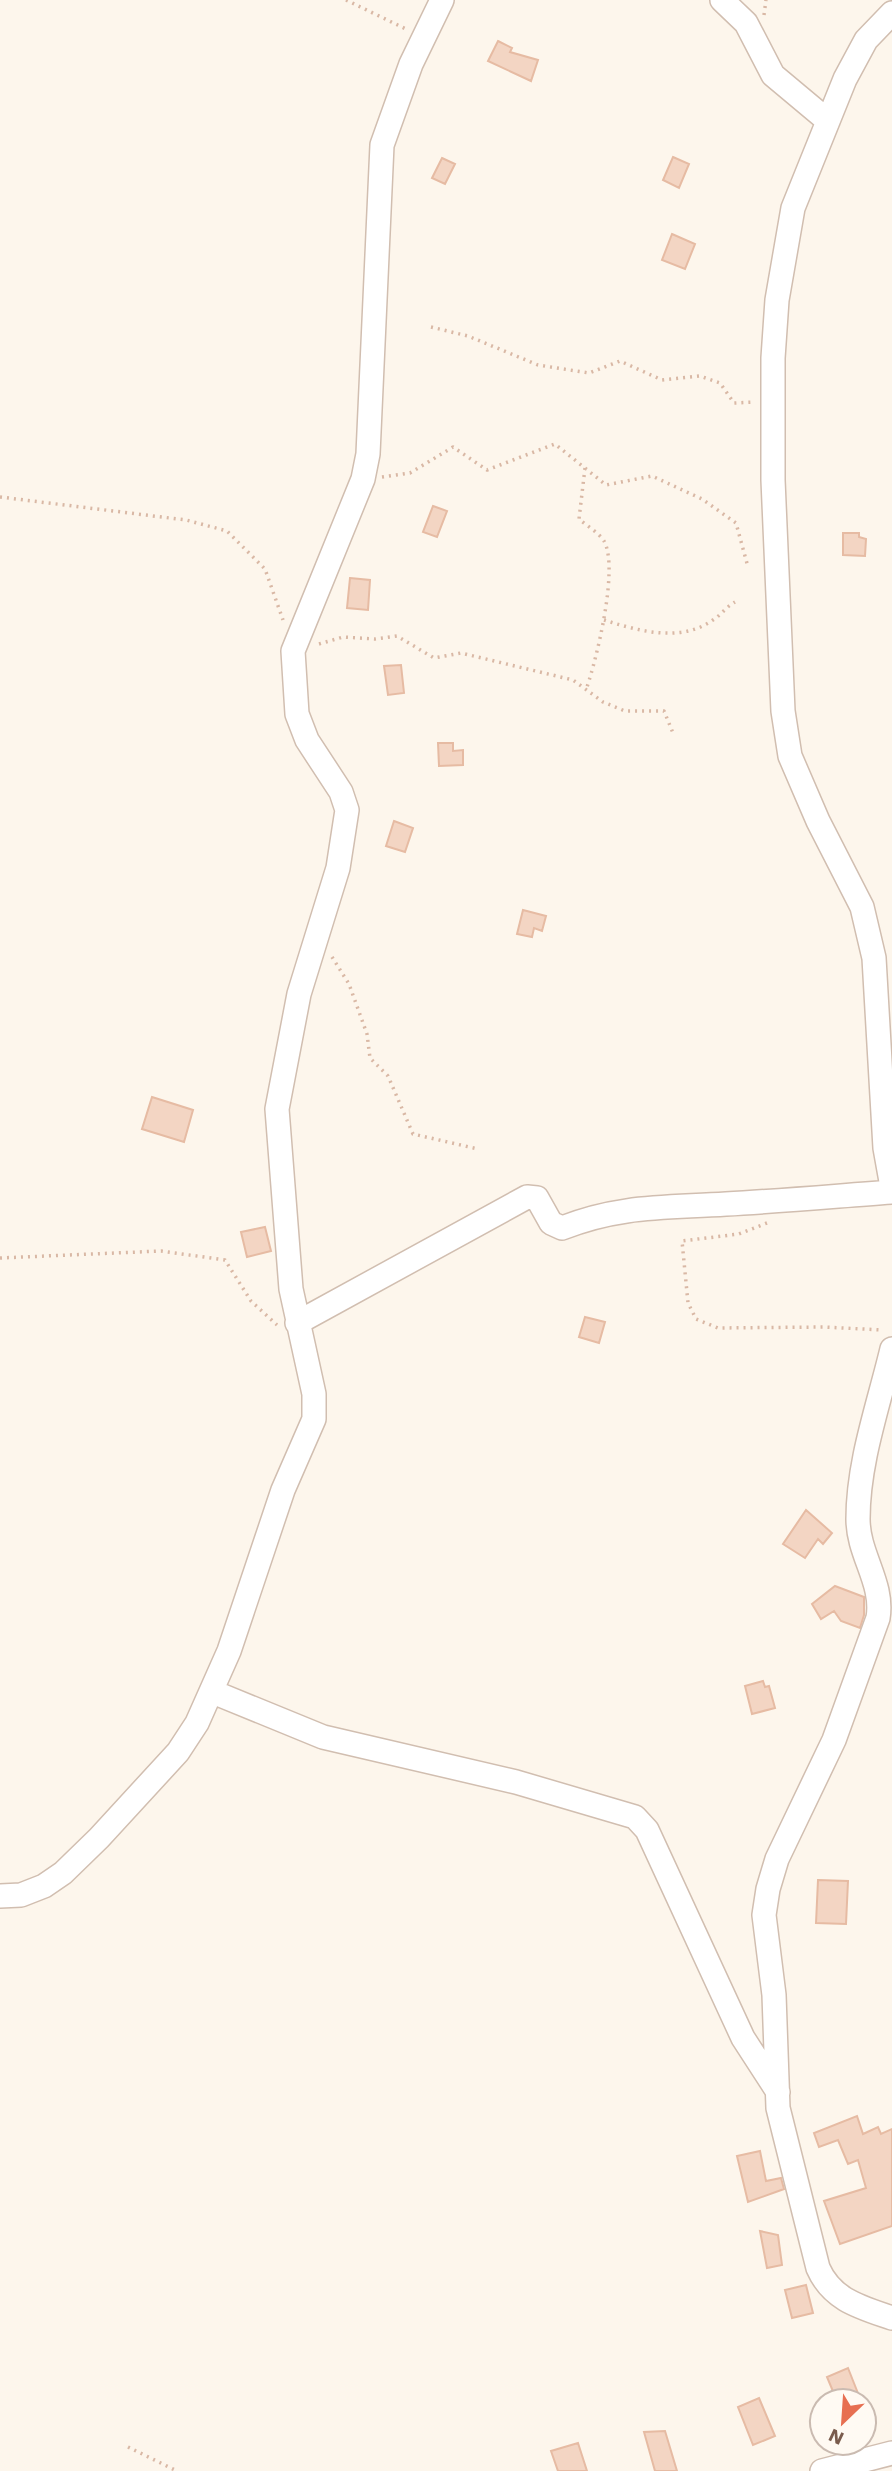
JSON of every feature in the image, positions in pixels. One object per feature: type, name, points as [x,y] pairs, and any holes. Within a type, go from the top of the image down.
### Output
[{"type":"street","points":[[0,1896],[21,1895],[44,1886],[79,1858],[178,1752],[213,1692],[283,1490],[314,1419],[314,1394],[291,1289],[277,1109],[299,994],[338,868],[347,810],[341,792],[307,740],[297,714],[293,652],[363,479],[369,443],[382,145],[422,37],[442,0]]},
{"type":"street","points":[[722,0],[746,23],[774,75],[828,121]]},
{"type":"street","points":[[297,1323],[527,1196],[537,1198],[551,1223],[562,1228],[613,1212],[663,1205],[715,1205],[892,1190],[885,1148],[874,958],[862,907],[818,821],[790,756],[783,711],[773,493],[776,300],[793,208],[828,121],[866,40],[892,13]]},
{"type":"street","points":[[892,1349],[869,1438],[858,1520],[863,1548],[881,1600],[878,1619],[834,1740],[777,1859],[764,1915],[774,1995],[778,2092],[786,2149],[824,2283],[842,2300],[892,2318]]},
{"type":"street","points":[[213,1692],[323,1737],[516,1782],[635,1817],[647,1830],[743,2038],[778,2092]]},
{"type":"street","points":[[822,2471],[892,2453]]},
{"type":"path","points":[[346,0],[422,37]]},
{"type":"path","points":[[430,327],[468,336],[538,365],[589,373],[620,361],[662,380],[700,376],[720,383],[734,402],[774,401]]},
{"type":"path","points":[[363,479],[410,473],[453,447],[487,470],[555,444],[606,485],[652,476],[702,499],[736,523],[748,567]]},
{"type":"path","points":[[585,468],[579,519],[603,540],[609,562],[599,652],[587,687]]},
{"type":"path","points":[[0,497],[186,520],[227,531],[265,569],[293,652],[343,637],[375,639],[397,636],[434,658],[461,653],[573,680],[603,702],[625,711],[664,711],[673,733]]},
{"type":"path","points":[[603,620],[647,633],[663,634],[713,621],[735,602]]},
{"type":"path","points":[[317,931],[349,984],[367,1034],[370,1058],[388,1076],[413,1133],[478,1149]]},
{"type":"path","points":[[774,1220],[739,1234],[682,1241],[688,1303],[696,1319],[718,1328],[823,1327],[892,1330]]},
{"type":"path","points":[[0,1258],[161,1251],[225,1260],[250,1301],[304,1349]]},
{"type":"path","points":[[128,2447],[177,2471]]},
{"type":"building","points":[[498,41],[512,48],[510,52],[538,60],[531,81],[488,61]]},
{"type":"building","points":[[673,157],[689,164],[679,188],[663,180]]},
{"type":"building","points":[[442,158],[455,164],[445,184],[432,178]]},
{"type":"building","points":[[672,234],[695,244],[685,269],[662,260]]},
{"type":"building","points":[[433,506],[447,511],[437,537],[423,532]]},
{"type":"building","points":[[843,533],[859,533],[859,537],[866,539],[865,556],[843,555]]},
{"type":"building","points":[[350,578],[370,580],[368,610],[347,608]]},
{"type":"building","points":[[401,665],[404,693],[388,695],[384,666]]},
{"type":"building","points":[[438,743],[453,743],[453,751],[463,750],[463,765],[439,766]]},
{"type":"building","points":[[394,821],[413,828],[405,852],[386,846]]},
{"type":"building","points":[[523,910],[546,916],[542,931],[534,928],[532,937],[517,934]]},
{"type":"building","points":[[152,1097],[193,1110],[184,1142],[142,1129]]},
{"type":"building","points":[[265,1227],[271,1251],[247,1257],[241,1232]]},
{"type":"building","points":[[585,1317],[605,1322],[599,1343],[579,1337]]},
{"type":"building","points":[[806,1510],[832,1533],[823,1544],[818,1539],[805,1558],[783,1544]]},
{"type":"building","points":[[835,1586],[864,1597],[864,1615],[860,1628],[841,1621],[834,1611],[821,1619],[812,1604]]},
{"type":"building","points":[[763,1681],[765,1687],[769,1686],[775,1708],[752,1714],[745,1686]]},
{"type":"building","points":[[818,1880],[848,1881],[846,1924],[816,1923]]},
{"type":"building","points":[[857,2116],[863,2134],[878,2127],[881,2134],[892,2129],[892,2226],[840,2244],[824,2201],[866,2188],[858,2160],[848,2164],[838,2140],[819,2147],[814,2133]]},
{"type":"building","points":[[760,2151],[766,2181],[781,2178],[784,2189],[748,2202],[737,2156]]},
{"type":"building","points":[[760,2231],[778,2235],[782,2265],[767,2268]]},
{"type":"building","points":[[806,2285],[813,2313],[792,2318],[785,2290]]},
{"type":"building","points":[[848,2368],[855,2387],[831,2387],[827,2377]]},
{"type":"building","points":[[759,2398],[775,2436],[753,2445],[738,2407]]},
{"type":"building","points":[[665,2431],[677,2471],[655,2471],[644,2432]]},
{"type":"building","points":[[578,2443],[587,2471],[558,2471],[551,2451]]}]
